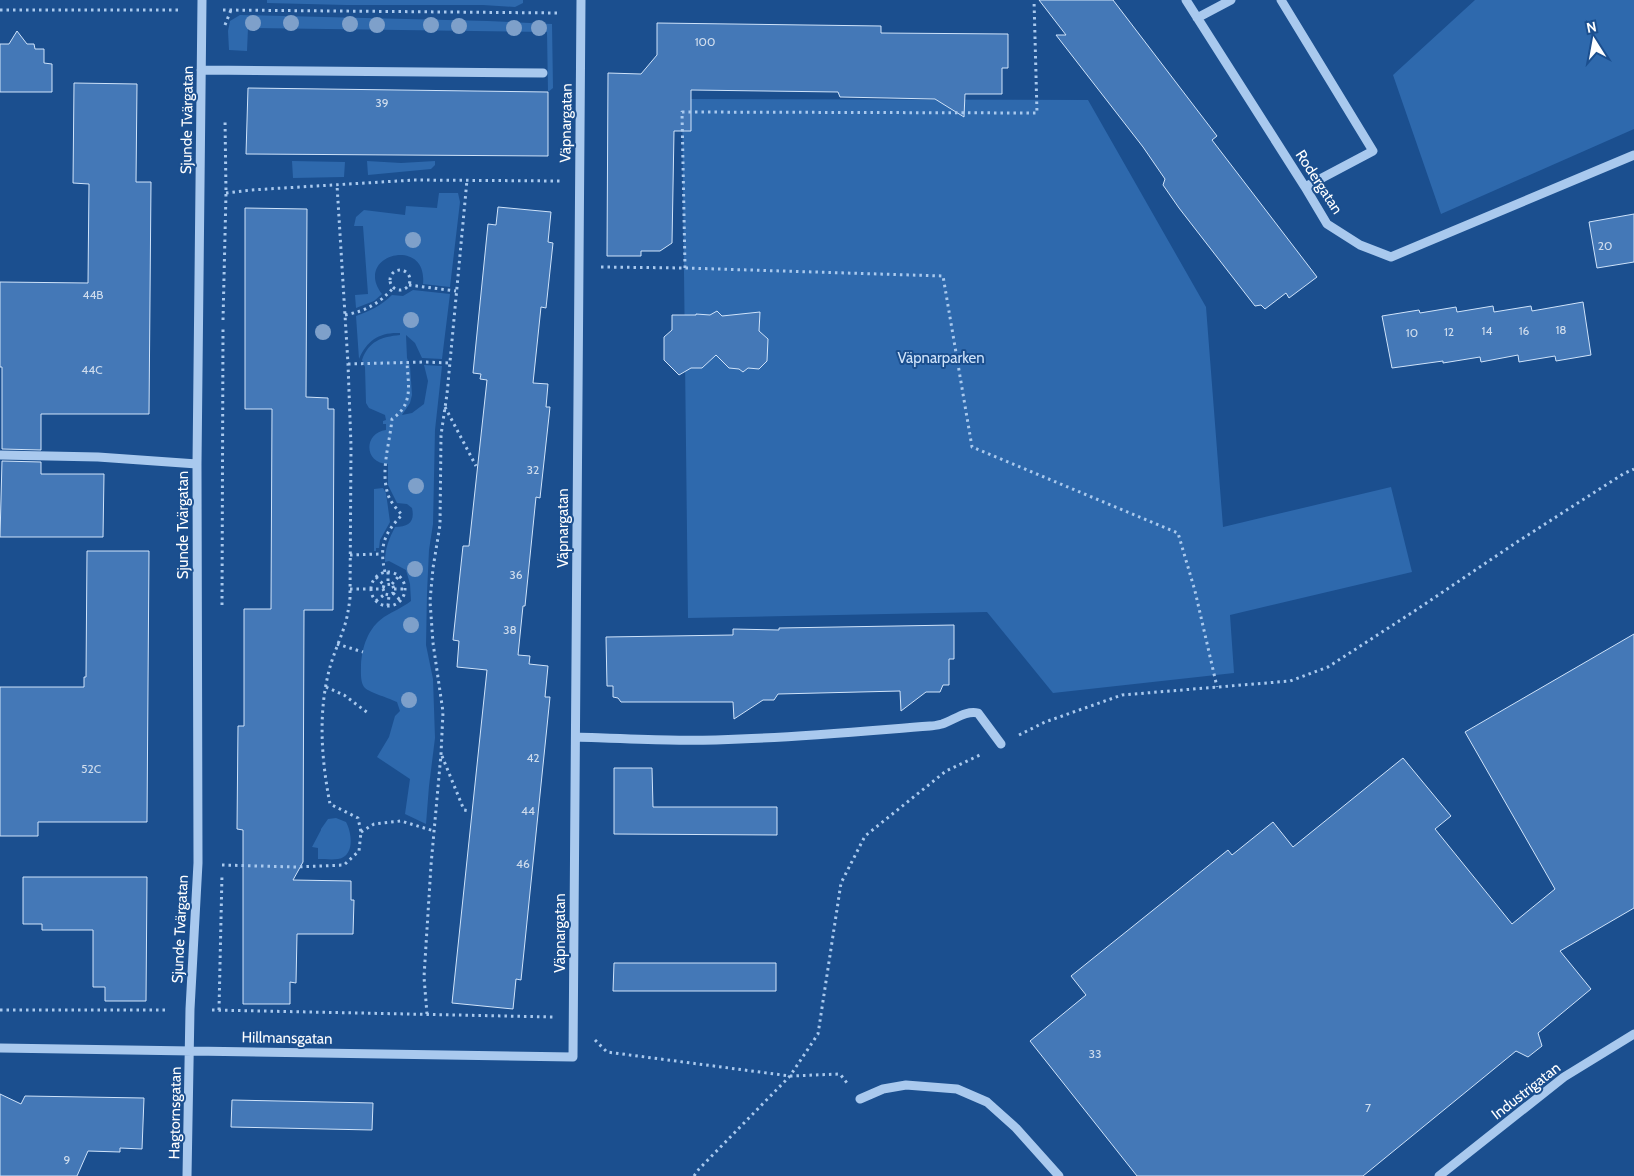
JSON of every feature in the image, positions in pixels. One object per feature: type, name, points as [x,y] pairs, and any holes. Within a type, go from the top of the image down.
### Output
[{"type":"street","name":"Sjunde Tvärgatan","points":[[190,1050],[190,1010],[198,863],[196,464],[202,0]]},
{"type":"street","name":"Väpnargatan","points":[[573,1057],[581,0]]},
{"type":"street","name":"Rodergatan","points":[[1186,0],[1327,224],[1360,245],[1391,257],[1634,155]]},
{"type":"street","points":[[1197,18],[1231,0]]},
{"type":"street","points":[[1281,0],[1374,151],[1305,187]]},
{"type":"street","points":[[201,70],[543,73]]},
{"type":"street","points":[[0,455],[98,457],[196,464]]},
{"type":"street","points":[[576,737],[738,740],[930,726],[942,724],[968,712],[976,712],[1002,744]]},
{"type":"street","name":"Industrigatan","points":[[1439,1176],[1564,1077],[1634,1034]]},
{"type":"street","name":"Hillmansgatan","points":[[0,1048],[573,1057]]},
{"type":"street","name":"Hagtornsgatan","points":[[187,1176],[190,1050]]},
{"type":"street","points":[[860,1099],[883,1089],[906,1085],[957,1089],[987,1102],[1016,1128],[1059,1176]]},
{"type":"path","points":[[685,268],[682,112],[1036,113],[1034,0]]},
{"type":"path","points":[[0,10],[581,13]]},
{"type":"path","points":[[225,31],[225,22],[231,10]]},
{"type":"path","points":[[222,607],[225,117]]},
{"type":"path","points":[[226,193],[414,180],[546,182],[579,180]]},
{"type":"path","points":[[427,1014],[424,977],[443,712],[430,601],[440,525],[440,435],[450,363],[467,180]]},
{"type":"path","points":[[222,865],[296,867],[344,865],[359,851],[362,832],[358,818],[330,804],[326,780],[323,735],[323,706],[326,687],[337,644],[346,622],[350,598],[351,446],[337,185]]},
{"type":"path","points":[[579,267],[685,268],[943,276],[972,447],[1178,534],[1195,591],[1217,687]]},
{"type":"path","points":[[397,270],[403,270],[410,278],[409,284],[400,290],[394,287],[390,284],[392,273],[397,270]]},
{"type":"path","points":[[409,284],[456,291]]},
{"type":"path","points":[[345,315],[373,306],[394,287]]},
{"type":"path","points":[[388,606],[388,589],[382,554],[383,543],[392,525],[402,515],[391,501],[387,491],[385,469],[392,419],[398,415],[408,399],[407,362]]},
{"type":"path","points":[[348,364],[450,363]]},
{"type":"path","points":[[445,407],[476,466]]},
{"type":"path","points":[[694,1176],[699,1168],[790,1076],[818,1034],[841,883],[865,836],[946,771],[1045,722],[1122,695],[1290,681],[1328,667],[1517,542],[1634,468]]},
{"type":"path","points":[[350,554],[382,554]]},
{"type":"path","points":[[386,572],[399,576],[405,588],[400,601],[393,606],[382,605],[376,602],[372,596],[371,589],[372,582],[376,577],[386,572]]},
{"type":"path","points":[[376,602],[399,576]]},
{"type":"path","points":[[376,577],[400,601]]},
{"type":"path","points":[[350,589],[405,588]]},
{"type":"path","points":[[337,644],[363,652]]},
{"type":"path","points":[[326,687],[344,695],[368,713]]},
{"type":"path","points":[[441,754],[464,810],[470,811]]},
{"type":"path","points":[[362,832],[374,824],[401,821],[434,831]]},
{"type":"path","points":[[219,1010],[222,856]]},
{"type":"path","points":[[0,1010],[219,1010],[574,1018],[607,1052],[790,1076],[840,1074],[860,1099]]},
{"type":"green space","points":[[267,0],[523,0],[523,3],[515,7],[267,3]]},
{"type":"green space","points":[[1475,0],[1634,0],[1634,129],[1441,214],[1393,75]]},
{"type":"green space","points":[[240,15],[552,24],[553,88],[548,92],[547,32],[248,28],[247,51],[229,50],[228,31],[230,21]]},
{"type":"green space","name":"Väpnarparken","points":[[682,99],[1088,100],[1206,307],[1223,527],[1391,487],[1412,572],[1230,615],[1234,673],[1053,693],[987,612],[688,618]]},
{"type":"green space","points":[[292,161],[345,162],[344,177],[293,178]]},
{"type":"green space","points":[[367,161],[401,163],[435,161],[435,165],[431,169],[368,175]]},
{"type":"green space","points":[[439,193],[458,193],[460,202],[450,287],[423,284],[421,269],[414,259],[404,255],[393,256],[383,261],[376,269],[375,280],[382,294],[374,301],[356,308],[355,295],[368,294],[363,226],[354,226],[356,217],[364,210],[405,215],[406,206],[437,208]]},
{"type":"green space","points":[[413,290],[450,294],[442,359],[422,358],[415,343],[406,335],[412,395],[410,403],[402,415],[412,413],[424,404],[428,381],[424,365],[442,366],[435,430],[433,524],[429,550],[427,593],[426,645],[433,679],[435,738],[426,824],[405,814],[410,779],[377,757],[389,737],[395,716],[400,711],[397,702],[365,688],[362,683],[361,674],[364,645],[370,632],[378,621],[411,601],[410,584],[406,570],[389,561],[385,562],[388,544],[395,527],[410,523],[413,513],[412,508],[407,504],[397,503],[388,485],[388,464],[380,463],[374,459],[369,448],[373,437],[378,432],[386,430],[386,424],[383,424],[383,421],[386,420],[385,415],[369,408],[366,403],[365,367],[362,360],[368,348],[376,341],[400,335],[400,333],[386,334],[375,338],[362,352],[359,359],[356,316],[376,307],[392,295],[403,296]]},
{"type":"green space","points":[[383,488],[386,493],[390,522],[380,540],[379,548],[376,548],[376,551],[374,551],[374,489]]},
{"type":"green space","points":[[336,818],[346,822],[351,838],[350,849],[347,854],[338,859],[318,859],[318,848],[312,847],[328,819]]},
{"type":"building","points":[[1039,0],[1113,0],[1217,136],[1212,140],[1317,277],[1289,298],[1286,293],[1265,309],[1261,305],[1255,306],[1179,208],[1163,185],[1165,179],[1143,147],[1056,35],[1066,35]]},
{"type":"building","points":[[657,23],[881,26],[881,33],[1008,34],[1008,68],[1002,68],[1002,94],[965,94],[964,117],[935,99],[840,97],[838,92],[691,90],[691,131],[674,131],[672,243],[660,251],[641,251],[641,256],[607,256],[608,73],[641,74],[657,55]]},
{"type":"building","points":[[17,31],[27,44],[34,44],[35,49],[44,49],[44,63],[52,64],[52,92],[0,92],[0,44],[9,44]]},
{"type":"building","points":[[74,83],[137,84],[136,182],[151,182],[149,414],[41,414],[41,450],[2,449],[0,282],[88,283],[89,184],[73,183]]},
{"type":"building","points":[[248,88],[548,92],[548,156],[246,154]]},
{"type":"building","points":[[498,207],[551,212],[548,242],[553,243],[546,308],[541,307],[533,383],[548,384],[546,407],[550,407],[540,498],[536,497],[518,655],[530,656],[529,664],[548,666],[545,697],[550,697],[521,980],[516,979],[513,1009],[452,1003],[487,670],[457,667],[459,641],[453,640],[463,546],[469,546],[487,380],[480,379],[481,374],[473,373],[488,224],[496,225]]},
{"type":"building","points":[[245,208],[307,209],[306,397],[328,398],[328,409],[334,409],[333,610],[304,610],[303,862],[293,880],[351,881],[351,900],[354,900],[353,934],[297,934],[296,983],[290,982],[290,1004],[243,1004],[243,830],[237,829],[238,726],[244,726],[244,609],[271,609],[272,409],[245,409]]},
{"type":"building","points":[[1634,214],[1634,262],[1597,268],[1589,222]]},
{"type":"building","points":[[1583,302],[1591,355],[1556,361],[1555,356],[1519,362],[1518,355],[1481,362],[1480,357],[1392,368],[1382,316],[1419,310],[1420,313],[1456,307],[1457,312],[1493,306],[1494,312],[1531,306],[1532,311]]},
{"type":"building","points":[[717,311],[722,316],[760,312],[759,331],[768,339],[767,361],[759,369],[748,368],[743,372],[739,369],[729,368],[716,355],[702,368],[691,368],[679,375],[664,360],[664,337],[672,330],[672,315],[710,315]]},
{"type":"building","points":[[2,461],[41,462],[41,474],[104,474],[103,537],[0,537]]},
{"type":"building","points":[[87,551],[149,551],[147,822],[38,822],[38,836],[0,836],[0,687],[84,687],[84,677],[86,677]]},
{"type":"building","points":[[954,625],[954,659],[949,659],[949,685],[943,685],[940,692],[926,692],[901,711],[900,691],[778,694],[774,700],[763,700],[734,719],[733,702],[621,702],[618,698],[613,697],[613,686],[607,686],[606,637],[733,635],[733,629],[779,630],[779,628]]},
{"type":"building","points":[[1634,634],[1634,908],[1560,951],[1591,989],[1538,1033],[1542,1046],[1528,1057],[1516,1051],[1363,1176],[1137,1176],[1030,1041],[1086,995],[1071,976],[1228,850],[1232,855],[1273,822],[1293,847],[1403,758],[1451,816],[1435,829],[1512,924],[1555,889],[1465,732]]},
{"type":"building","points":[[614,768],[652,768],[653,807],[777,807],[777,835],[614,834]]},
{"type":"building","points":[[23,877],[147,877],[146,1001],[105,1001],[105,987],[93,987],[93,930],[42,930],[42,924],[23,924]]},
{"type":"building","points":[[614,963],[776,963],[776,991],[613,991]]},
{"type":"building","points":[[0,1094],[21,1104],[25,1096],[144,1098],[142,1149],[120,1148],[120,1152],[88,1151],[77,1176],[0,1176]]},
{"type":"building","points":[[232,1100],[373,1103],[372,1130],[231,1127]]}]
